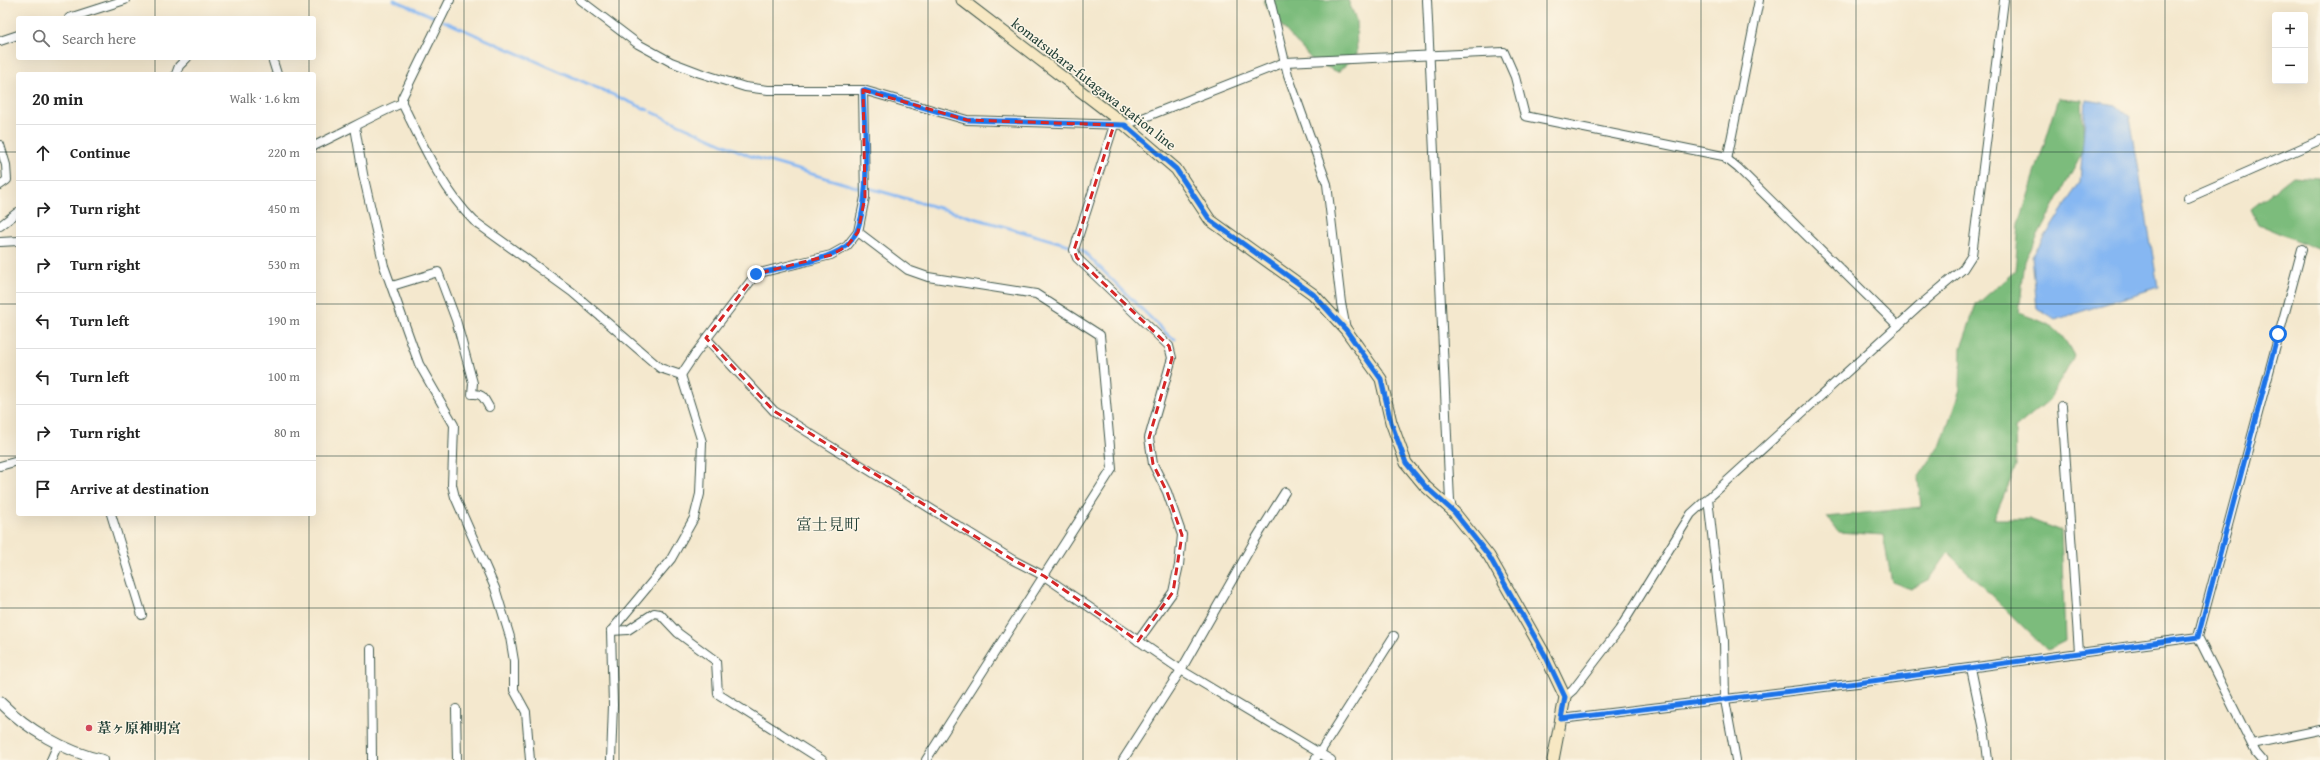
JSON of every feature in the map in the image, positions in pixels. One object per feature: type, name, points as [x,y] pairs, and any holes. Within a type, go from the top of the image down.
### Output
[{"type":"main road","name":"komatsubara-futagawa station line","points":[[962,0],[1176,169],[1210,220],[1313,294],[1346,330],[1381,379],[1391,422],[1406,463],[1425,486],[1454,512],[1489,556],[1545,655],[1565,697]]},
{"type":"main road","points":[[1553,760],[1565,697]]},
{"type":"street","points":[[75,16],[125,0]]},
{"type":"street","points":[[450,0],[402,98],[402,103],[429,157],[463,210],[474,221],[572,292],[660,368],[681,375]]},
{"type":"street","points":[[580,0],[638,44],[671,62],[745,87],[768,90],[863,90],[967,120],[1120,125],[1285,62],[1379,59],[1429,54],[1504,52],[1515,76],[1525,116],[1716,154],[1727,160],[1738,168],[1898,326]]},
{"type":"street","points":[[1426,0],[1450,501],[1454,512]]},
{"type":"street","points":[[1727,160],[1759,0]]},
{"type":"street","points":[[1565,697],[1573,690],[1619,630],[1691,514],[1963,269],[1972,255],[2004,0]]},
{"type":"street","points":[[1270,1],[1285,62],[1327,184],[1341,304],[1346,330]]},
{"type":"street","points":[[0,42],[16,36]]},
{"type":"street","points":[[177,72],[179,66],[185,60]]},
{"type":"street","points":[[273,60],[276,72]]},
{"type":"street","points":[[681,375],[706,338],[756,274],[831,255],[847,246],[858,232],[865,197],[863,90]]},
{"type":"street","points":[[316,145],[355,127],[369,117],[402,103]]},
{"type":"street","points":[[1120,125],[1074,250],[1077,258],[1169,346],[1172,358],[1149,438],[1153,464],[1167,492],[1182,535],[1179,565],[1173,592],[1138,641]]},
{"type":"street","points":[[355,127],[363,174],[382,258],[419,364],[454,425],[452,484],[455,497],[495,588],[510,637],[514,661],[514,690],[526,712],[530,760]]},
{"type":"street","points":[[2188,198],[2320,140]]},
{"type":"street","points":[[0,145],[8,173],[7,180],[0,185]]},
{"type":"street","points":[[0,226],[16,214]]},
{"type":"street","points":[[858,232],[908,270],[928,278],[1036,294],[1100,335],[1112,469],[926,760]]},
{"type":"street","points":[[0,242],[16,241]]},
{"type":"street","points":[[2262,760],[2252,744],[2198,637],[2302,249]]},
{"type":"street","points":[[392,286],[438,272],[456,320],[473,383],[472,394],[479,393],[489,407]]},
{"type":"street","points":[[706,338],[774,411],[1013,560],[1044,576],[1181,670],[1318,756],[1331,760]]},
{"type":"street","points":[[611,760],[613,705],[611,631],[671,559],[694,518],[700,494],[702,442],[681,375]]},
{"type":"street","points":[[2062,406],[2079,652]]},
{"type":"street","points":[[0,466],[16,462]]},
{"type":"street","points":[[1123,760],[1181,670],[1255,540],[1285,492]]},
{"type":"street","points":[[1708,498],[1724,641],[1725,700],[1736,760]]},
{"type":"street","points":[[112,516],[142,615]]},
{"type":"street","points":[[611,631],[628,630],[654,614],[660,614],[678,633],[716,661],[718,694],[822,760]]},
{"type":"street","points":[[1318,756],[1394,636]]},
{"type":"street","points":[[1561,719],[1725,700],[2198,637]]},
{"type":"street","points":[[371,649],[372,760]]},
{"type":"street","points":[[1971,668],[1985,735],[1988,760]]},
{"type":"street","points":[[0,702],[18,720],[58,744],[103,760]]},
{"type":"street","points":[[456,709],[457,760]]},
{"type":"street","points":[[2252,744],[2320,730]]},
{"type":"street","points":[[51,760],[58,744]]},
{"type":"highlighted area","points":[[863,90],[967,120],[1114,125],[1074,250],[1077,258],[1169,346],[1172,358],[1149,438],[1153,464],[1167,492],[1182,535],[1173,592],[1138,641],[1044,576],[1013,560],[774,411],[706,338],[756,274],[831,255],[847,246],[858,232],[865,197]]},
{"type":"green space","points":[[1263,0],[1348,0],[1356,20],[1357,54],[1338,72],[1313,61],[1270,13]]},
{"type":"green space","points":[[2059,98],[2082,100],[2084,150],[2025,260],[2019,313],[2039,320],[2052,327],[2063,338],[2074,356],[2049,400],[2015,428],[2016,467],[1994,519],[2029,519],[2061,531],[2065,641],[2047,650],[1948,553],[1930,579],[1911,589],[1892,582],[1883,535],[1838,532],[1827,517],[1921,507],[1918,478],[1941,444],[1960,389],[1961,348],[1976,305],[2015,271],[2019,224]]},
{"type":"green space","points":[[2293,176],[2320,178],[2320,250],[2258,224],[2251,209]]},
{"type":"water","points":[[2086,100],[2116,105],[2130,117],[2158,287],[2055,320],[2037,308],[2032,257],[2080,182]]},
{"type":"waterway","points":[[394,0],[437,18]]},
{"type":"waterway","points":[[444,21],[648,110]]},
{"type":"waterway","points":[[652,112],[750,156],[860,188]]},
{"type":"waterway","points":[[869,188],[1069,245]]},
{"type":"waterway","points":[[1081,249],[1169,336],[1175,339]]},
{"type":"place","name":"葦ヶ原神明宮","points":[[89,728]]},
{"type":"district","name":"富士見町","points":[[828,524]]},
{"type":"route","points":[[756,274],[831,255],[847,246],[858,232],[863,214],[865,197],[863,90],[967,120],[1125,125],[1176,169],[1210,220],[1313,294],[1346,330],[1381,379],[1391,422],[1406,463],[1425,486],[1454,512],[1489,556],[1545,655],[1565,697],[1561,719],[1725,700],[2198,637],[2278,334]]}]
